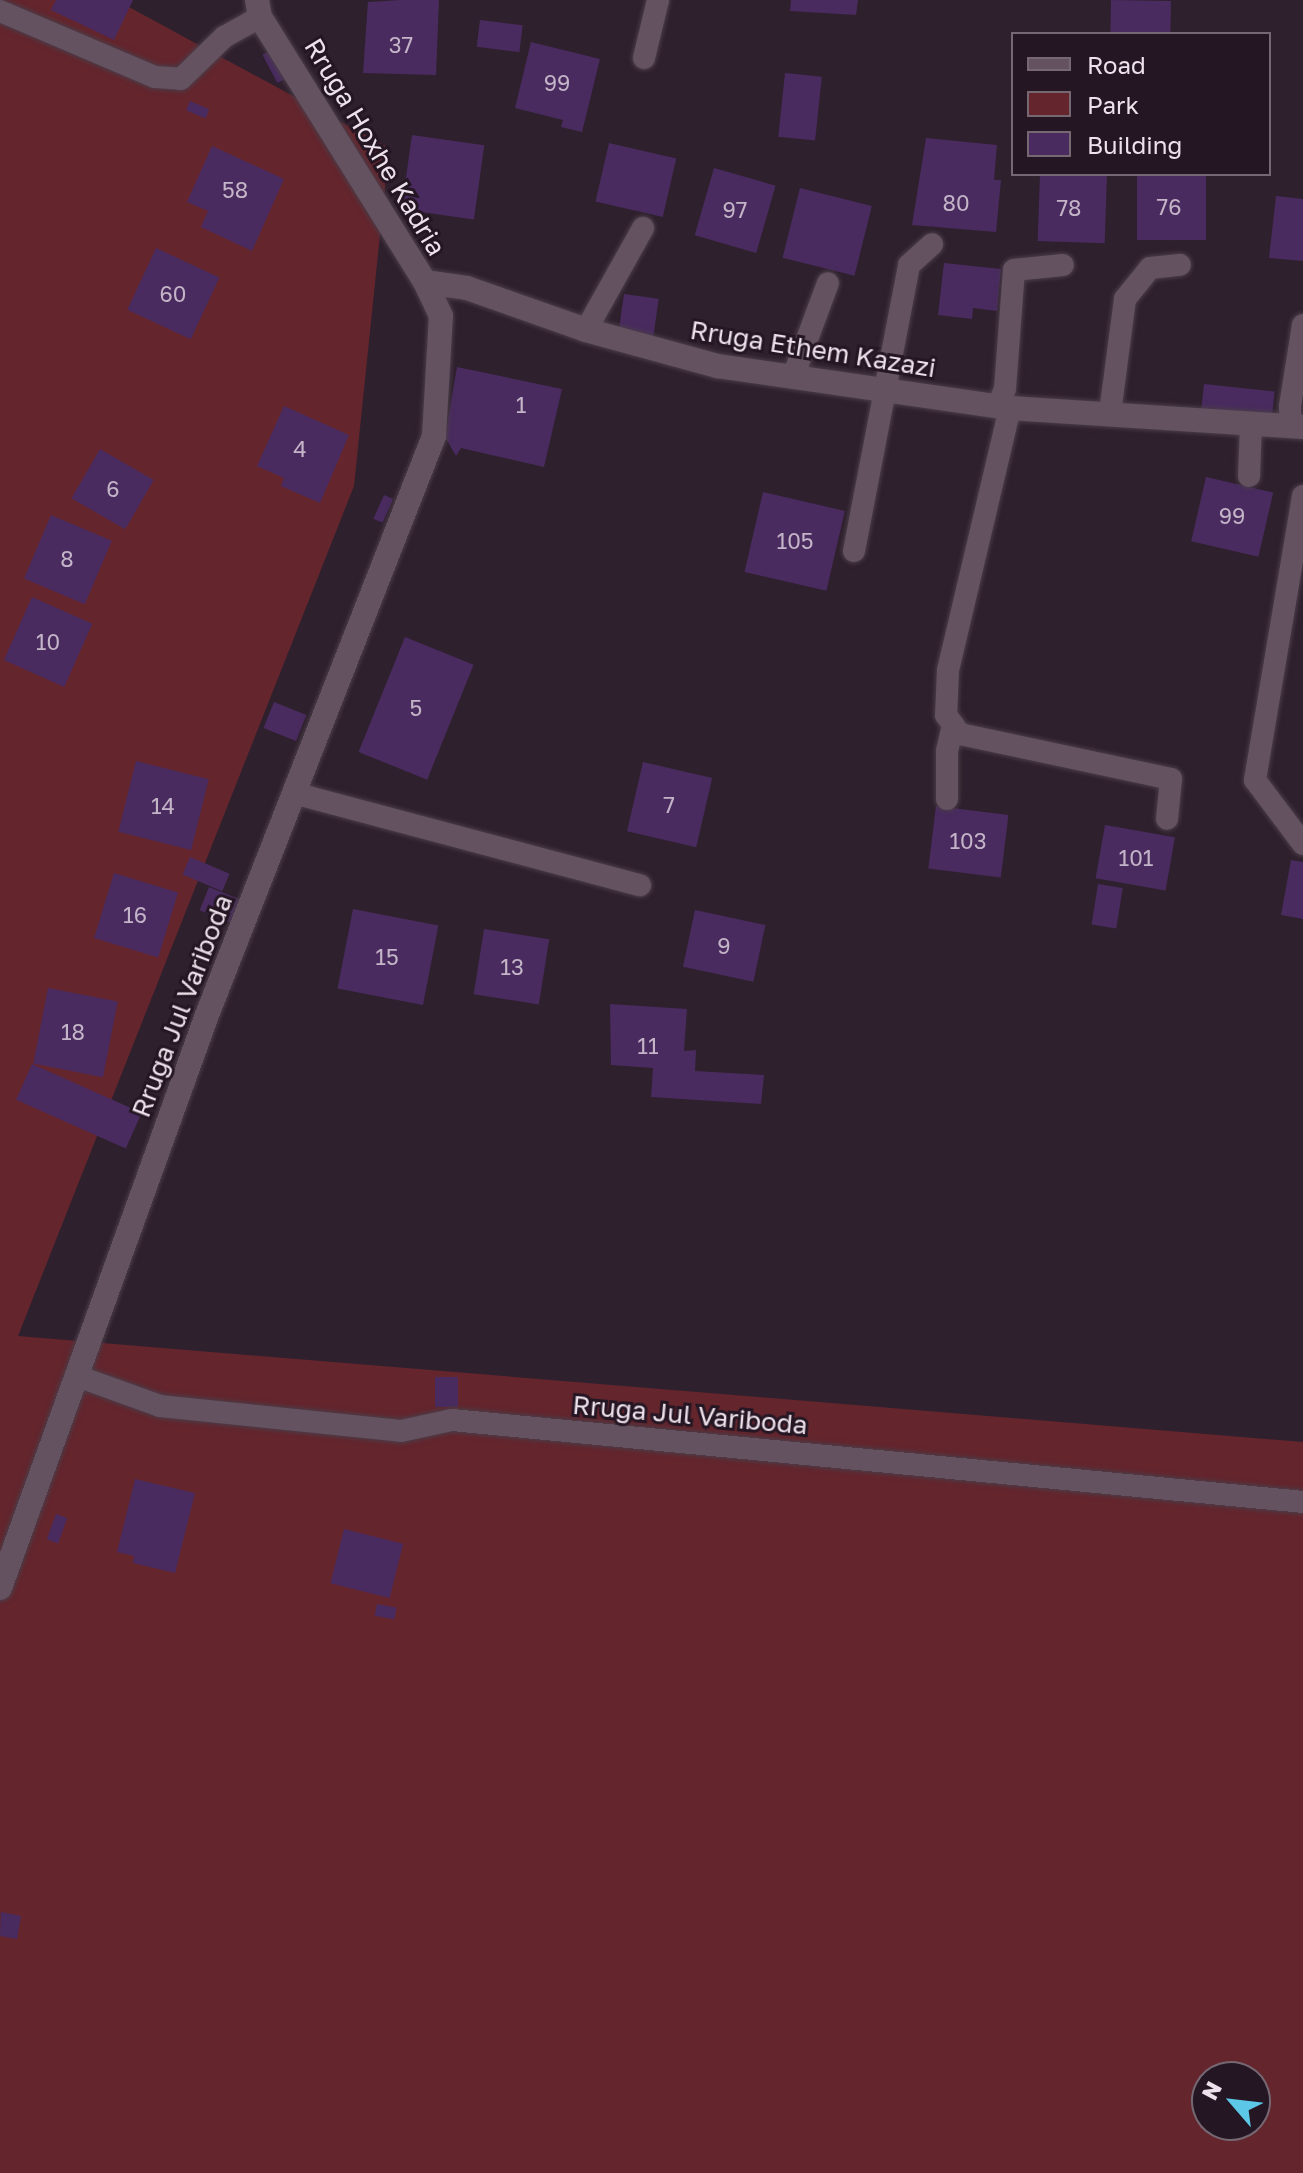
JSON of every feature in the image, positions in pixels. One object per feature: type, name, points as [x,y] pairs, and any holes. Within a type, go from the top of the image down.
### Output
[{"type":"street","name":"Rruga Hoxhe Kadria","points":[[258,8],[425,282]]},
{"type":"street","name":"Rruga Ethem Kazazi","points":[[425,282],[467,288],[586,330],[718,366],[1004,407],[1297,427]]},
{"type":"street","name":"Rruga Jul Variboda","points":[[0,1588],[207,1015],[297,794],[434,436],[441,316],[425,282]]},
{"type":"lane","points":[[644,58],[658,0]]},
{"type":"lane","points":[[0,11],[155,77],[181,79],[258,8]]},
{"type":"lane","points":[[586,330],[643,228]]},
{"type":"lane","points":[[854,551],[889,391],[909,265],[932,244]]},
{"type":"lane","points":[[1063,265],[1014,270],[1004,407],[948,670],[946,715],[960,734],[1171,779],[1167,819]]},
{"type":"lane","points":[[1110,413],[1125,299],[1150,268],[1180,265]]},
{"type":"lane","points":[[793,377],[828,283]]},
{"type":"lane","points":[[1297,427],[1290,406],[1303,325]]},
{"type":"lane","points":[[1249,476],[1251,424]]},
{"type":"lane","points":[[1303,496],[1255,780],[1303,844]]},
{"type":"lane","points":[[947,799],[947,751],[953,725]]},
{"type":"lane","points":[[297,794],[640,885]]},
{"type":"lane","name":"Rruga Jul Variboda","points":[[77,1376],[160,1406],[401,1431],[452,1420],[1303,1502]]},
{"type":"green space","points":[[0,0],[116,0],[389,148],[354,486],[18,1336],[1303,1442],[1303,2173],[0,2173]]},
{"type":"building","points":[[56,0],[133,0],[114,40],[51,10]]},
{"type":"building","points":[[439,0],[436,75],[363,73],[368,2]]},
{"type":"building","points":[[791,0],[858,0],[856,15],[790,11]]},
{"type":"building","points":[[1111,0],[1171,1],[1170,32],[1110,32]]},
{"type":"building","points":[[480,20],[523,25],[519,52],[477,47]]},
{"type":"building","points":[[531,42],[600,59],[582,132],[561,127],[563,120],[515,108]]},
{"type":"building","points":[[273,49],[288,77],[277,83],[262,55]]},
{"type":"building","points":[[785,73],[822,77],[815,141],[778,137]]},
{"type":"building","points":[[190,101],[209,109],[205,118],[186,110]]},
{"type":"building","points":[[412,135],[484,145],[474,219],[402,209]]},
{"type":"building","points":[[926,138],[997,145],[994,180],[1001,180],[996,232],[912,225]]},
{"type":"building","points":[[609,143],[676,159],[663,217],[596,201]]},
{"type":"building","points":[[212,146],[284,179],[252,251],[201,227],[208,211],[187,202]]},
{"type":"building","points":[[714,168],[776,186],[756,253],[695,235]]},
{"type":"building","points":[[1040,176],[1107,176],[1105,243],[1038,241]]},
{"type":"building","points":[[1137,176],[1206,176],[1206,240],[1137,240]]},
{"type":"building","points":[[800,188],[872,206],[854,276],[783,258]]},
{"type":"building","points":[[1276,196],[1303,199],[1303,261],[1269,258]]},
{"type":"building","points":[[156,248],[219,278],[191,339],[127,310]]},
{"type":"building","points":[[944,263],[1001,269],[997,311],[973,308],[972,319],[938,315]]},
{"type":"building","points":[[624,294],[659,299],[653,338],[618,334]]},
{"type":"building","points":[[457,367],[562,389],[544,467],[461,448],[456,456],[445,437]]},
{"type":"building","points":[[1204,384],[1275,391],[1272,416],[1201,409]]},
{"type":"building","points":[[284,406],[349,435],[320,503],[281,486],[284,478],[257,466]]},
{"type":"building","points":[[100,449],[154,480],[125,529],[72,498]]},
{"type":"building","points":[[1206,477],[1273,493],[1258,557],[1191,541]]},
{"type":"building","points":[[763,492],[845,511],[826,591],[745,572]]},
{"type":"building","points":[[384,495],[393,499],[383,523],[373,519]]},
{"type":"building","points":[[51,515],[112,541],[85,604],[24,579]]},
{"type":"building","points":[[32,597],[92,624],[64,687],[4,660]]},
{"type":"building","points":[[405,637],[474,665],[427,780],[359,752]]},
{"type":"building","points":[[274,702],[306,715],[296,741],[264,728]]},
{"type":"building","points":[[136,761],[209,779],[191,850],[118,832]]},
{"type":"building","points":[[643,762],[712,778],[696,847],[627,831]]},
{"type":"building","points":[[936,806],[1008,815],[1001,877],[928,869]]},
{"type":"building","points":[[1105,825],[1175,837],[1166,891],[1096,878]]},
{"type":"building","points":[[190,857],[230,874],[222,891],[183,874]]},
{"type":"building","points":[[1291,860],[1303,862],[1303,919],[1281,915]]},
{"type":"building","points":[[114,873],[178,893],[158,958],[94,938]]},
{"type":"building","points":[[1098,884],[1123,888],[1116,928],[1092,924]]},
{"type":"building","points":[[209,887],[241,900],[232,923],[200,910]]},
{"type":"building","points":[[353,909],[438,926],[423,1005],[338,989]]},
{"type":"building","points":[[695,910],[765,925],[753,982],[683,967]]},
{"type":"building","points":[[484,929],[549,939],[539,1005],[474,994]]},
{"type":"building","points":[[48,988],[118,1002],[103,1077],[33,1064]]},
{"type":"building","points":[[610,1004],[687,1009],[684,1051],[696,1050],[695,1071],[764,1075],[761,1104],[651,1097],[653,1068],[611,1065]]},
{"type":"building","points":[[32,1064],[142,1113],[126,1148],[16,1100]]},
{"type":"building","points":[[435,1377],[458,1377],[458,1407],[435,1407]]},
{"type":"building","points":[[135,1479],[195,1493],[175,1573],[133,1563],[134,1556],[117,1552]]},
{"type":"building","points":[[56,1514],[67,1518],[58,1543],[47,1539]]},
{"type":"building","points":[[344,1529],[403,1544],[390,1598],[330,1583]]},
{"type":"building","points":[[377,1604],[397,1608],[394,1620],[375,1616]]},
{"type":"building","points":[[1,1912],[21,1916],[17,1939],[0,1936]]}]
